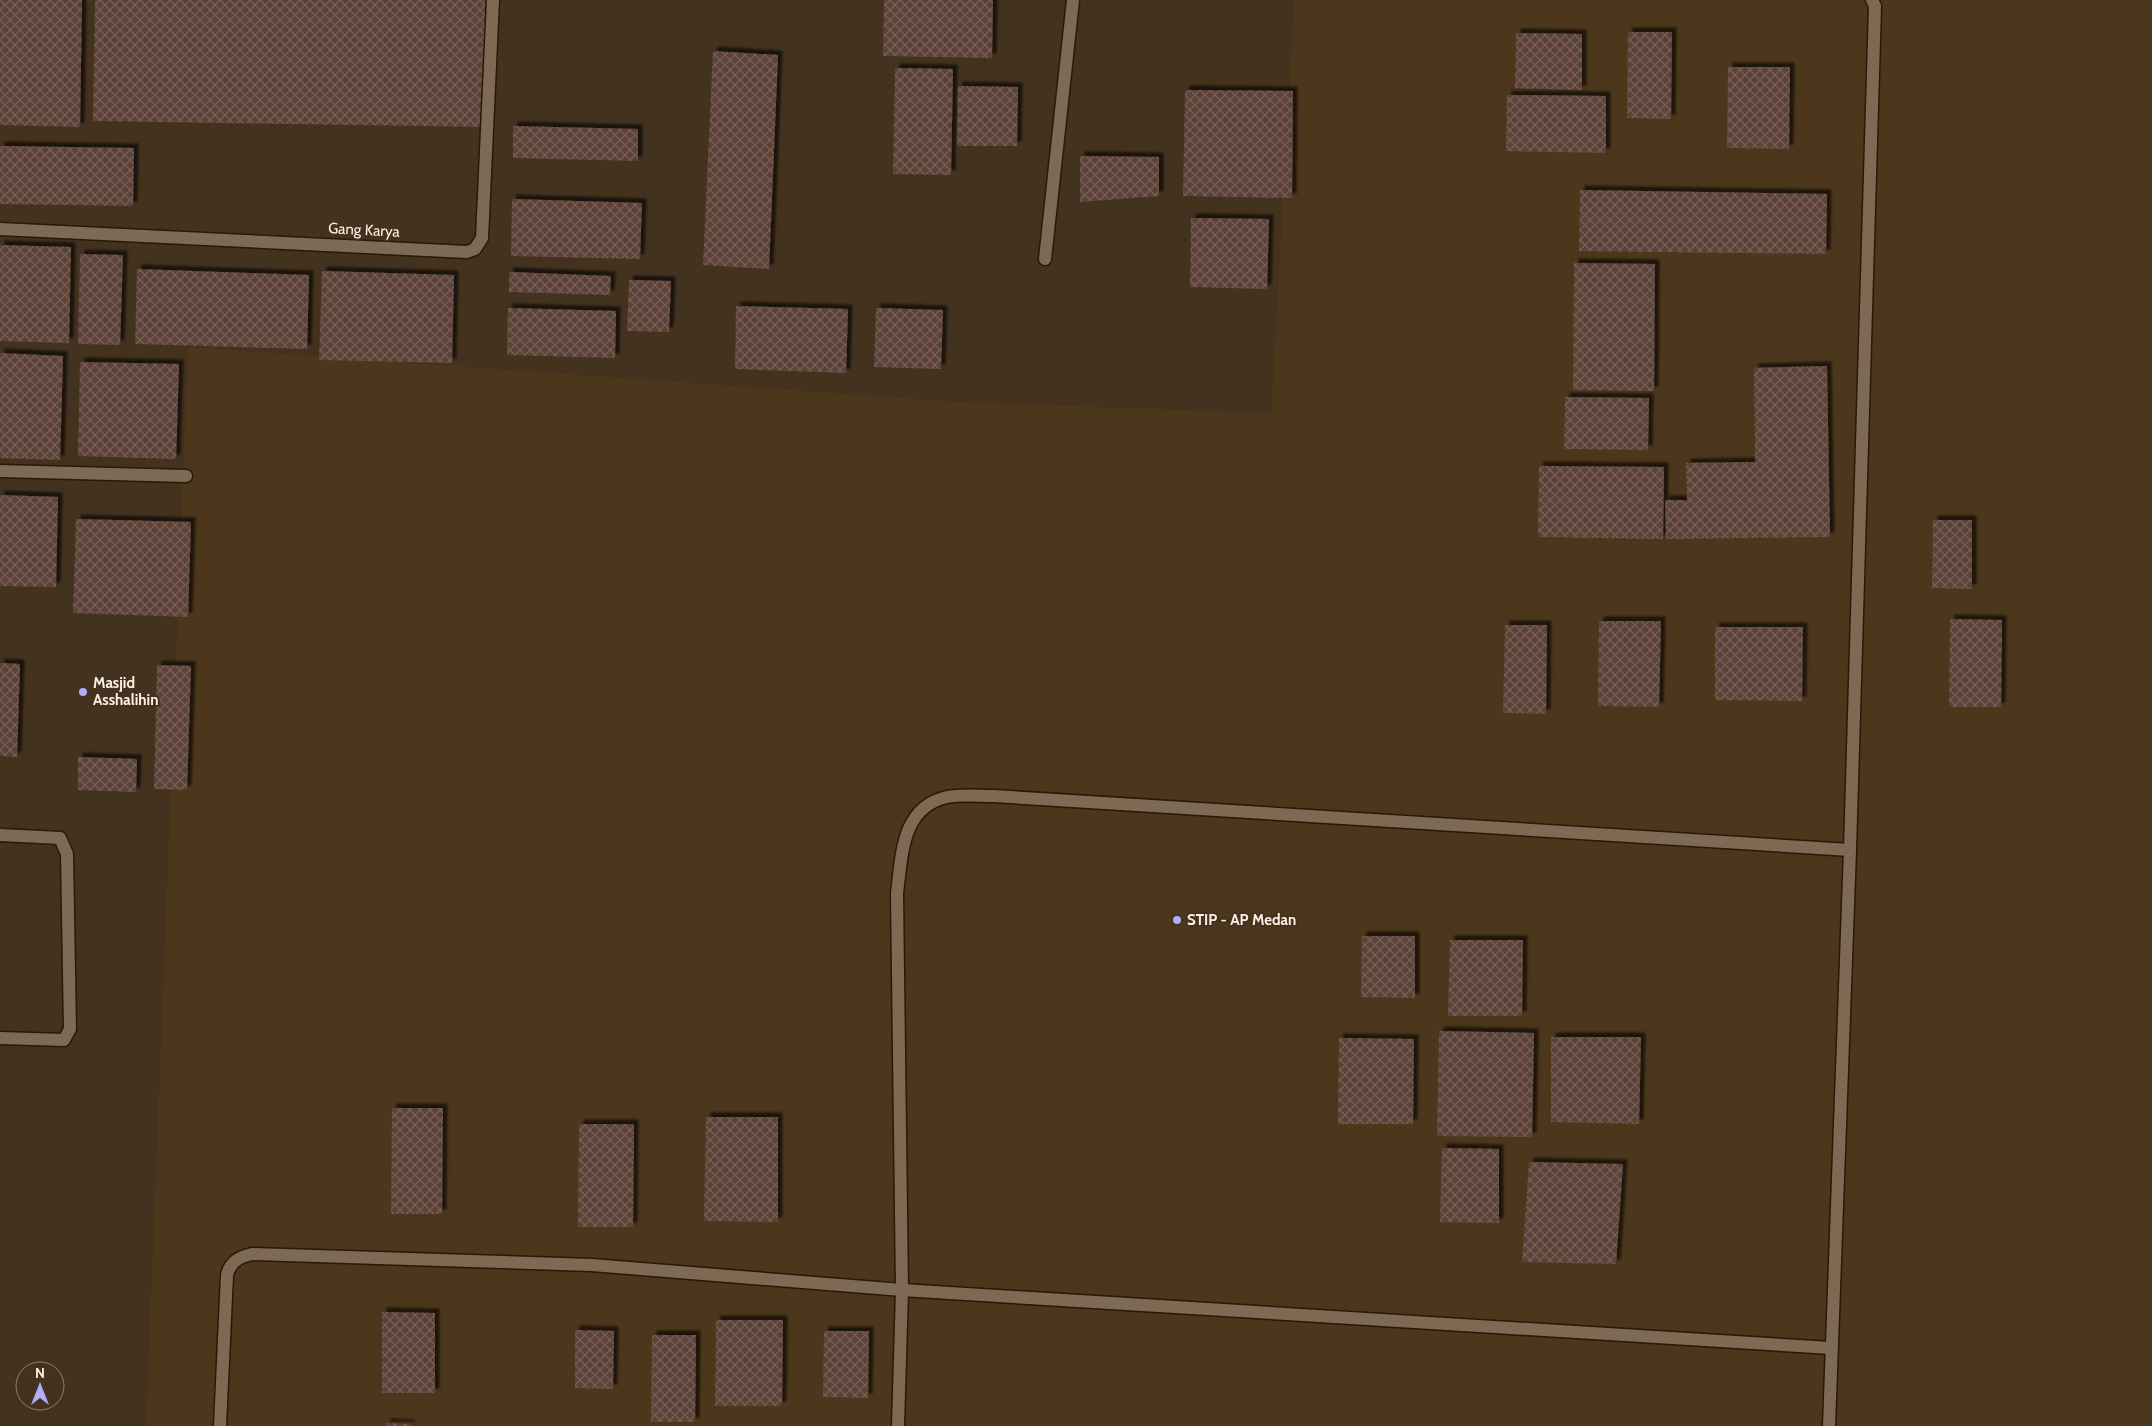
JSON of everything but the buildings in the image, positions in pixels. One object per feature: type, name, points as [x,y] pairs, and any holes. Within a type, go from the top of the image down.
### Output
[{"type":"street","name":"Gang Karya","points":[[0,229],[468,252],[475,249],[482,238],[493,0]]},
{"type":"street","points":[[1045,258],[1073,0]]},
{"type":"street","points":[[1829,1426],[1850,850],[1875,6],[1872,0]]},
{"type":"street","points":[[0,471],[186,476]]},
{"type":"street","points":[[898,1426],[902,1290],[897,893],[903,844],[910,823],[929,804],[947,797],[994,796],[1850,850]]},
{"type":"street","points":[[0,835],[60,838],[67,854],[70,1029],[64,1040],[0,1038]]},
{"type":"street","points":[[220,1426],[226,1275],[229,1267],[235,1261],[242,1256],[252,1254],[592,1265],[902,1290],[1832,1348]]},
{"type":"shaded area","name":"STIP - AP Medan","points":[[1294,0],[2152,0],[2152,1426],[146,1426],[188,347],[961,402],[1271,413]]},
{"type":"place","name":"Masjid Asshalihin","points":[[83,692]]},
{"type":"place","name":"STIP - AP Medan","points":[[1177,920]]}]
